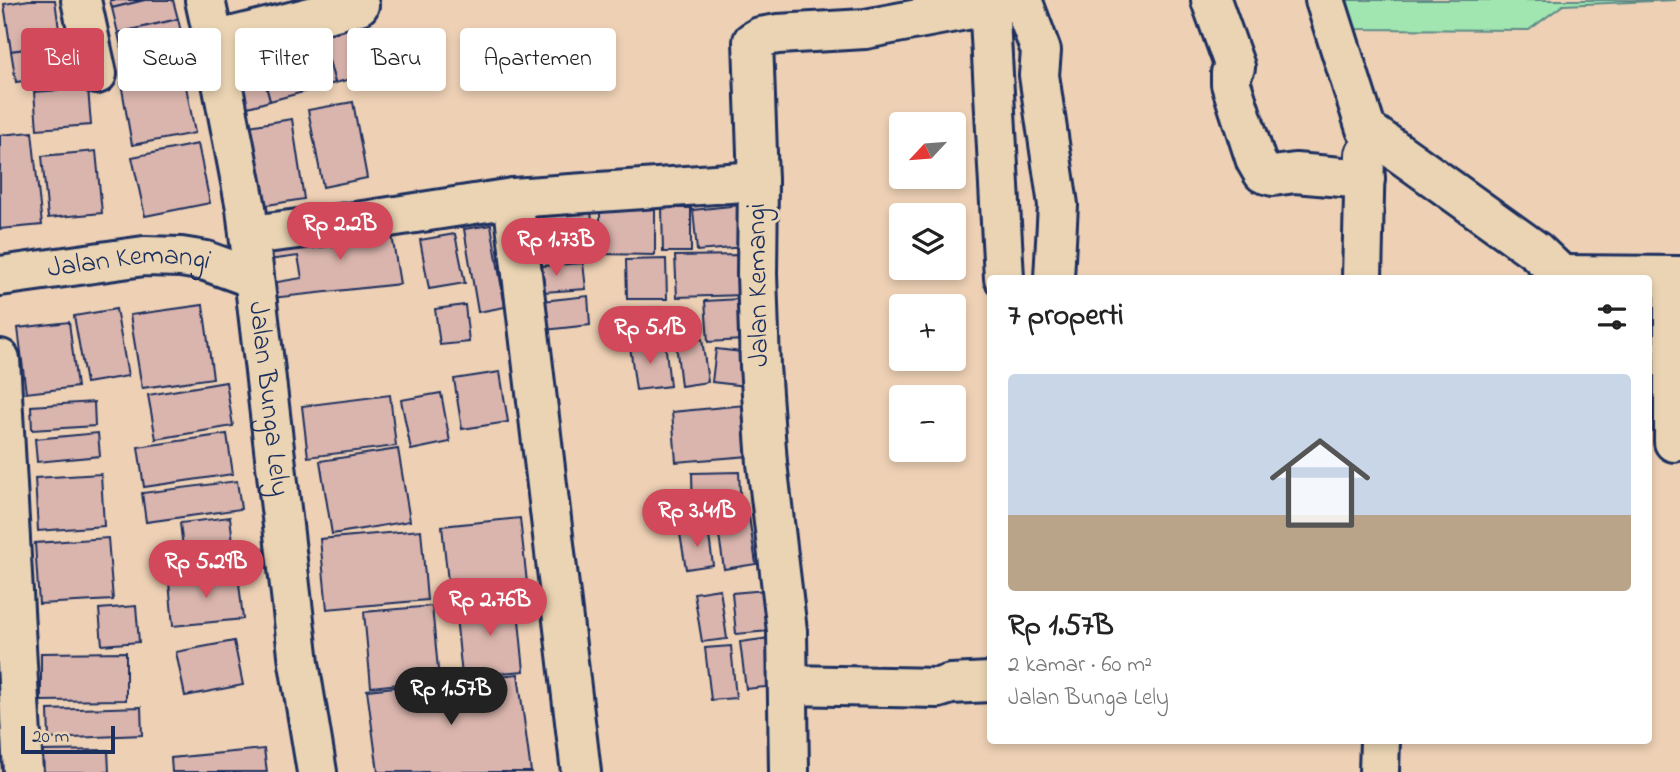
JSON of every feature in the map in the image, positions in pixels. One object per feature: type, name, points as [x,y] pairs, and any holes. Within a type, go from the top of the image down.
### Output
[{"type":"street","points":[[81,0],[87,28]]},
{"type":"street","name":"Jalan Bunga Lely","points":[[205,0],[211,28]]},
{"type":"street","points":[[1211,0],[1235,67],[1231,73],[1231,85],[1256,161],[1263,173],[1273,176],[1295,173],[1365,179]]},
{"type":"street","points":[[1325,0],[1366,129],[1362,275]]},
{"type":"street","points":[[758,181],[754,39],[778,34],[865,29],[1005,1]]},
{"type":"street","points":[[1004,275],[1005,1]]},
{"type":"street","points":[[1005,1],[1041,51],[1039,75],[1058,205],[1054,275]]},
{"type":"street","points":[[221,39],[359,5]]},
{"type":"street","name":"Jalan Bunga Lely","points":[[221,79],[250,236],[299,663],[317,772]]},
{"type":"street","points":[[1366,129],[1536,251],[1555,269],[1557,275]]},
{"type":"street","name":"Jalan Kemangi","points":[[250,236],[513,198],[758,181],[760,366],[767,463],[787,631],[789,772]]},
{"type":"street","points":[[513,198],[581,772]]},
{"type":"street","name":"Jalan Kemangi","points":[[0,276],[144,256],[206,261],[253,278]]},
{"type":"street","points":[[1652,276],[1677,276],[1674,442]]},
{"type":"street","points":[[0,359],[23,772]]},
{"type":"street","points":[[788,685],[938,688],[951,684],[987,682]]},
{"type":"street","points":[[1379,772],[1380,744]]},
{"type":"green space","points":[[1344,0],[1676,0],[1563,5],[1529,30],[1353,29]]},
{"type":"building","points":[[55,0],[59,28],[21,28],[21,50],[11,51],[4,4]]},
{"type":"building","points":[[110,0],[145,0],[112,8]]},
{"type":"building","points":[[145,0],[173,0],[178,19],[139,28],[118,28],[118,33],[112,8]]},
{"type":"building","points":[[178,19],[180,28],[139,28]]},
{"type":"building","points":[[350,20],[352,28],[347,28],[347,80],[335,83],[333,28],[320,28]]},
{"type":"building","points":[[21,50],[21,81],[16,82],[11,51]]},
{"type":"building","points":[[235,52],[235,87],[226,54]]},
{"type":"building","points":[[88,91],[91,125],[37,129],[34,92]]},
{"type":"building","points":[[122,91],[187,91],[195,133],[132,145]]},
{"type":"building","points":[[236,91],[267,91],[270,101],[241,109]]},
{"type":"building","points":[[267,91],[307,91],[270,101]]},
{"type":"building","points":[[353,102],[367,178],[323,187],[308,110]]},
{"type":"building","points":[[292,119],[304,199],[255,207],[243,127]]},
{"type":"building","points":[[32,132],[42,225],[0,229],[0,135]]},
{"type":"building","points":[[198,144],[210,203],[145,216],[132,157]]},
{"type":"building","points":[[96,151],[102,213],[48,218],[42,156]]},
{"type":"building","points":[[600,205],[655,206],[655,255],[600,254]]},
{"type":"building","points":[[740,205],[744,247],[697,251],[693,210]]},
{"type":"building","points":[[662,208],[691,208],[691,252],[663,252]]},
{"type":"building","points":[[591,209],[594,252],[527,255],[525,213]]},
{"type":"building","points":[[390,223],[400,284],[272,298],[271,283],[302,278],[298,256],[268,260],[268,247]]},
{"type":"building","points":[[491,225],[505,307],[478,312],[464,229]]},
{"type":"building","points":[[455,234],[465,283],[429,289],[420,240]]},
{"type":"building","points":[[743,255],[745,295],[677,297],[675,256]]},
{"type":"building","points":[[666,259],[667,299],[627,299],[626,260]]},
{"type":"building","points":[[583,263],[586,289],[529,293],[527,267]]},
{"type":"building","points":[[588,296],[590,325],[536,331],[533,302]]},
{"type":"building","points":[[740,299],[743,340],[708,342],[705,301]]},
{"type":"building","points":[[203,305],[213,378],[142,388],[130,315]]},
{"type":"building","points":[[465,305],[469,342],[440,345],[435,309]]},
{"type":"building","points":[[690,307],[691,329],[637,331],[636,308]]},
{"type":"building","points":[[116,309],[128,376],[86,383],[74,316]]},
{"type":"building","points":[[69,322],[77,387],[26,393],[18,328]]},
{"type":"building","points":[[702,339],[708,382],[681,386],[676,343]]},
{"type":"building","points":[[665,341],[670,386],[636,390],[630,346]]},
{"type":"building","points":[[716,349],[750,353],[746,386],[712,382]]},
{"type":"building","points":[[500,372],[508,422],[462,429],[454,379]]},
{"type":"building","points":[[226,382],[233,426],[156,439],[148,395]]},
{"type":"building","points":[[441,393],[450,442],[411,450],[401,400]]},
{"type":"building","points":[[390,395],[396,446],[308,457],[302,406]]},
{"type":"building","points":[[94,402],[95,426],[32,430],[31,406]]},
{"type":"building","points":[[745,405],[749,456],[676,462],[672,412]]},
{"type":"building","points":[[98,433],[100,456],[37,462],[35,439]]},
{"type":"building","points":[[227,434],[233,474],[144,487],[138,447]]},
{"type":"building","points":[[398,449],[410,521],[332,534],[320,461]]},
{"type":"building","points":[[739,472],[741,513],[693,514],[692,473]]},
{"type":"building","points":[[101,474],[104,526],[38,531],[35,478]]},
{"type":"building","points":[[237,481],[241,509],[146,522],[142,493]]},
{"type":"building","points":[[230,517],[236,567],[186,572],[180,523]]},
{"type":"building","points":[[749,517],[756,564],[724,569],[717,522]]},
{"type":"building","points":[[520,518],[527,583],[449,591],[442,526]]},
{"type":"building","points":[[708,529],[713,565],[686,569],[680,534]]},
{"type":"building","points":[[421,530],[427,600],[327,609],[320,539]]},
{"type":"building","points":[[108,538],[113,600],[39,604],[35,543]]},
{"type":"building","points":[[238,574],[243,619],[173,626],[169,582]]},
{"type":"building","points":[[720,589],[727,639],[702,642],[694,593]]},
{"type":"building","points":[[766,590],[769,631],[736,634],[732,593]]},
{"type":"building","points":[[517,600],[524,671],[462,676],[455,606]]},
{"type":"building","points":[[136,606],[139,642],[102,645],[99,609]]},
{"type":"building","points":[[432,606],[439,680],[371,687],[364,612]]},
{"type":"building","points":[[770,638],[775,686],[746,689],[740,642]]},
{"type":"building","points":[[234,641],[243,685],[185,696],[176,652]]},
{"type":"building","points":[[731,646],[736,698],[711,700],[705,648]]},
{"type":"building","points":[[126,652],[126,700],[41,701],[41,653]]},
{"type":"building","points":[[518,674],[531,772],[378,772],[367,690]]},
{"type":"building","points":[[141,707],[142,735],[49,739],[48,710]]},
{"type":"building","points":[[264,749],[267,772],[172,772],[171,758]]},
{"type":"building","points":[[108,750],[109,772],[42,772],[41,751]]}]
